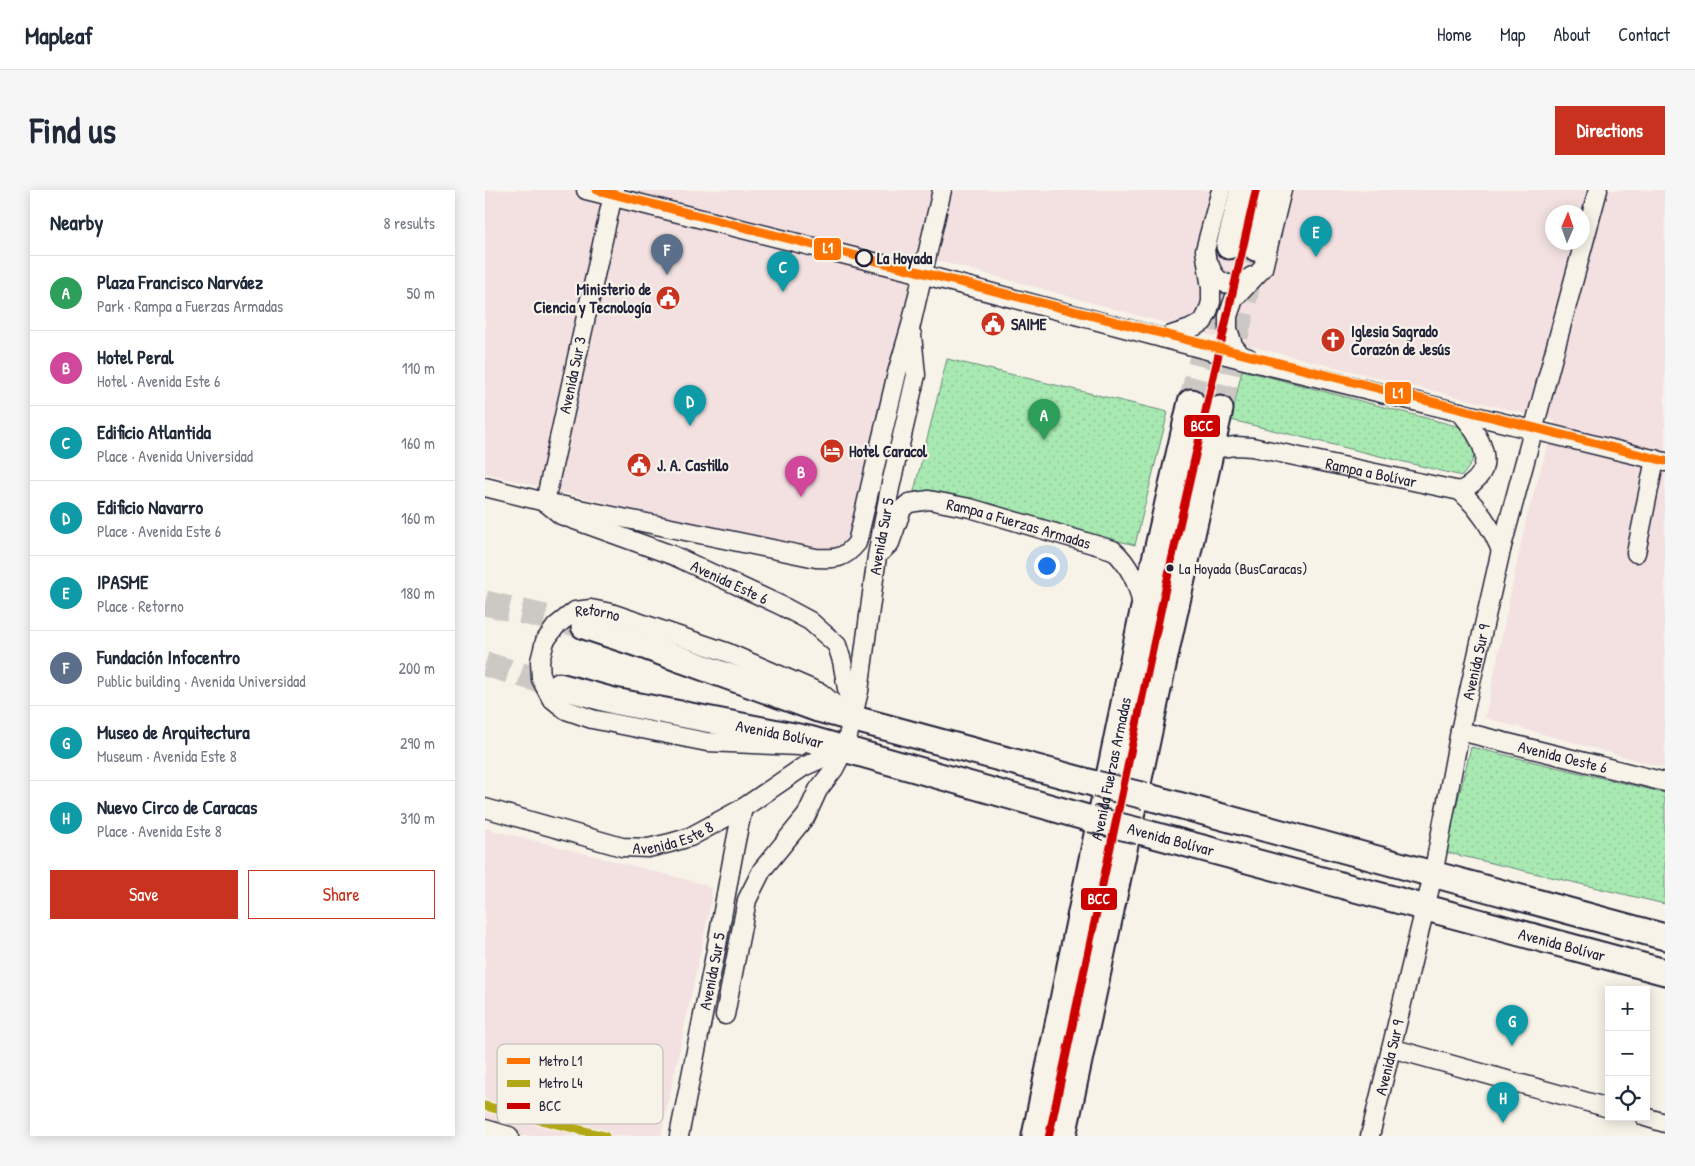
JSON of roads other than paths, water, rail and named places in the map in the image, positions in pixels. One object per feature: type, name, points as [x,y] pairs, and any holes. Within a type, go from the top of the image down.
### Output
[{"type":"main road","points":[[1217,248],[1243,190]]},
{"type":"main road","points":[[1259,258],[1269,190]]},
{"type":"main road","name":"Avenida Fuerzas Armadas","points":[[1035,1136],[1141,622],[1191,402]]},
{"type":"main road","name":"Avenida Fuerzas Armadas","points":[[1063,1136],[1220,409]]},
{"type":"main road","name":"Avenida Bolívar","points":[[584,626],[647,646],[818,710],[1145,796],[1665,937]]},
{"type":"main road","name":"Avenida Bolívar","points":[[559,686],[615,701],[809,739],[845,748],[1091,819],[1665,972]]},
{"type":"street","points":[[587,190],[613,193],[1263,364],[1660,460],[1636,553]]},
{"type":"street","name":"Avenida Sur 5","points":[[850,552],[857,543],[942,190]]},
{"type":"street","points":[[1162,338],[1191,329],[1203,322],[1208,312],[1211,302],[1211,288],[1217,248],[1221,190]]},
{"type":"street","points":[[1217,248],[1213,273],[1219,280],[1225,284],[1232,285],[1247,280],[1259,258],[1282,190]]},
{"type":"street","name":"Avenida Sur 9","points":[[1370,1136],[1433,875],[1460,731],[1501,550],[1598,190]]},
{"type":"street","name":"Avenida Sur 3","points":[[545,502],[613,193]]},
{"type":"street","points":[[1259,258],[1234,299],[1228,316],[1228,329],[1233,345],[1241,355],[1263,364]]},
{"type":"street","name":"Avenida Sur 5","points":[[725,1015],[747,900],[754,883],[762,870],[806,816],[818,790],[834,769],[845,748],[853,719],[859,691],[877,556],[890,488],[916,375],[911,325]]},
{"type":"street","points":[[1460,412],[1479,437],[1485,458],[1483,469],[1478,478],[1470,486],[1460,491],[1481,512],[1495,534],[1501,550]]},
{"type":"street","name":"Rampa a Bolívar","points":[[1210,449],[1236,446],[1253,447],[1460,491]]},
{"type":"street","name":"Avenida Este 6","points":[[485,486],[545,502],[816,558],[840,558],[850,552]]},
{"type":"street","name":"Rampa a Fuerzas Armadas","points":[[877,556],[890,543],[902,509],[909,503],[929,500],[970,508],[1113,550],[1128,567],[1134,581],[1142,606],[1141,622]]},
{"type":"street","name":"Avenida Este 6","points":[[545,502],[561,515],[672,555],[810,621],[837,645],[842,660],[853,719]]},
{"type":"street","name":"Retorno","points":[[845,748],[707,742],[592,719],[566,710],[551,698],[541,679],[540,661],[545,641],[556,626],[575,611],[591,610],[611,613],[726,652],[813,689],[821,693],[853,719]]},
{"type":"street","name":"Avenida Oeste 6","points":[[1460,731],[1665,782]]},
{"type":"street","name":"Avenida Este 8","points":[[485,808],[622,847],[648,848],[690,836],[743,808],[803,767],[845,748]]},
{"type":"street","name":"Avenida Sur 5","points":[[679,1136],[721,924],[730,863],[743,808]]},
{"type":"street","points":[[1391,1048],[1605,1107]]},
{"type":"street","points":[[1650,1118],[1665,1123]]},
{"type":"street","points":[[485,1130],[509,1136]]},
{"type":"tunnel","points":[[1191,402],[1229,246]]},
{"type":"tunnel","points":[[1220,409],[1256,248]]},
{"type":"tunnel","points":[[485,603],[584,626]]},
{"type":"tunnel","points":[[485,664],[559,686]]},
{"type":"metro line","name":"L1","points":[[597,190],[1665,461]]},
{"type":"metro line","name":"L4","points":[[485,1106],[497,1109]]},
{"type":"metro line","name":"L4","points":[[557,1124],[605,1136]]},
{"type":"place","name":"IPASME","points":[[1316,257]]},
{"type":"place","name":"La Hoyada","points":[[864,258]]},
{"type":"place","name":"Fundación Infocentro","points":[[667,275]]},
{"type":"place","name":"Edificio Atlantida","points":[[783,292]]},
{"type":"place","name":"Ministerio de Ciencia y Tecnología","points":[[668,298]]},
{"type":"place","name":"SAIME","points":[[993,324]]},
{"type":"place","name":"Iglesia Sagrado Corazón de Jesús","points":[[1333,340]]},
{"type":"place","name":"Edificio Navarro","points":[[690,426]]},
{"type":"place","name":"Plaza Francisco Narváez","points":[[1044,440]]},
{"type":"place","name":"Hotel Caracol","points":[[832,451]]},
{"type":"place","name":"J. A. Castillo","points":[[639,465]]},
{"type":"place","name":"Hotel Peral","points":[[801,497]]},
{"type":"place","name":"La Hoyada (BusCaracas)","points":[[1170,568]]},
{"type":"place","name":"Museo de Arquitectura","points":[[1512,1046]]},
{"type":"place","name":"Nuevo Circo de Caracas","points":[[1503,1123]]}]
